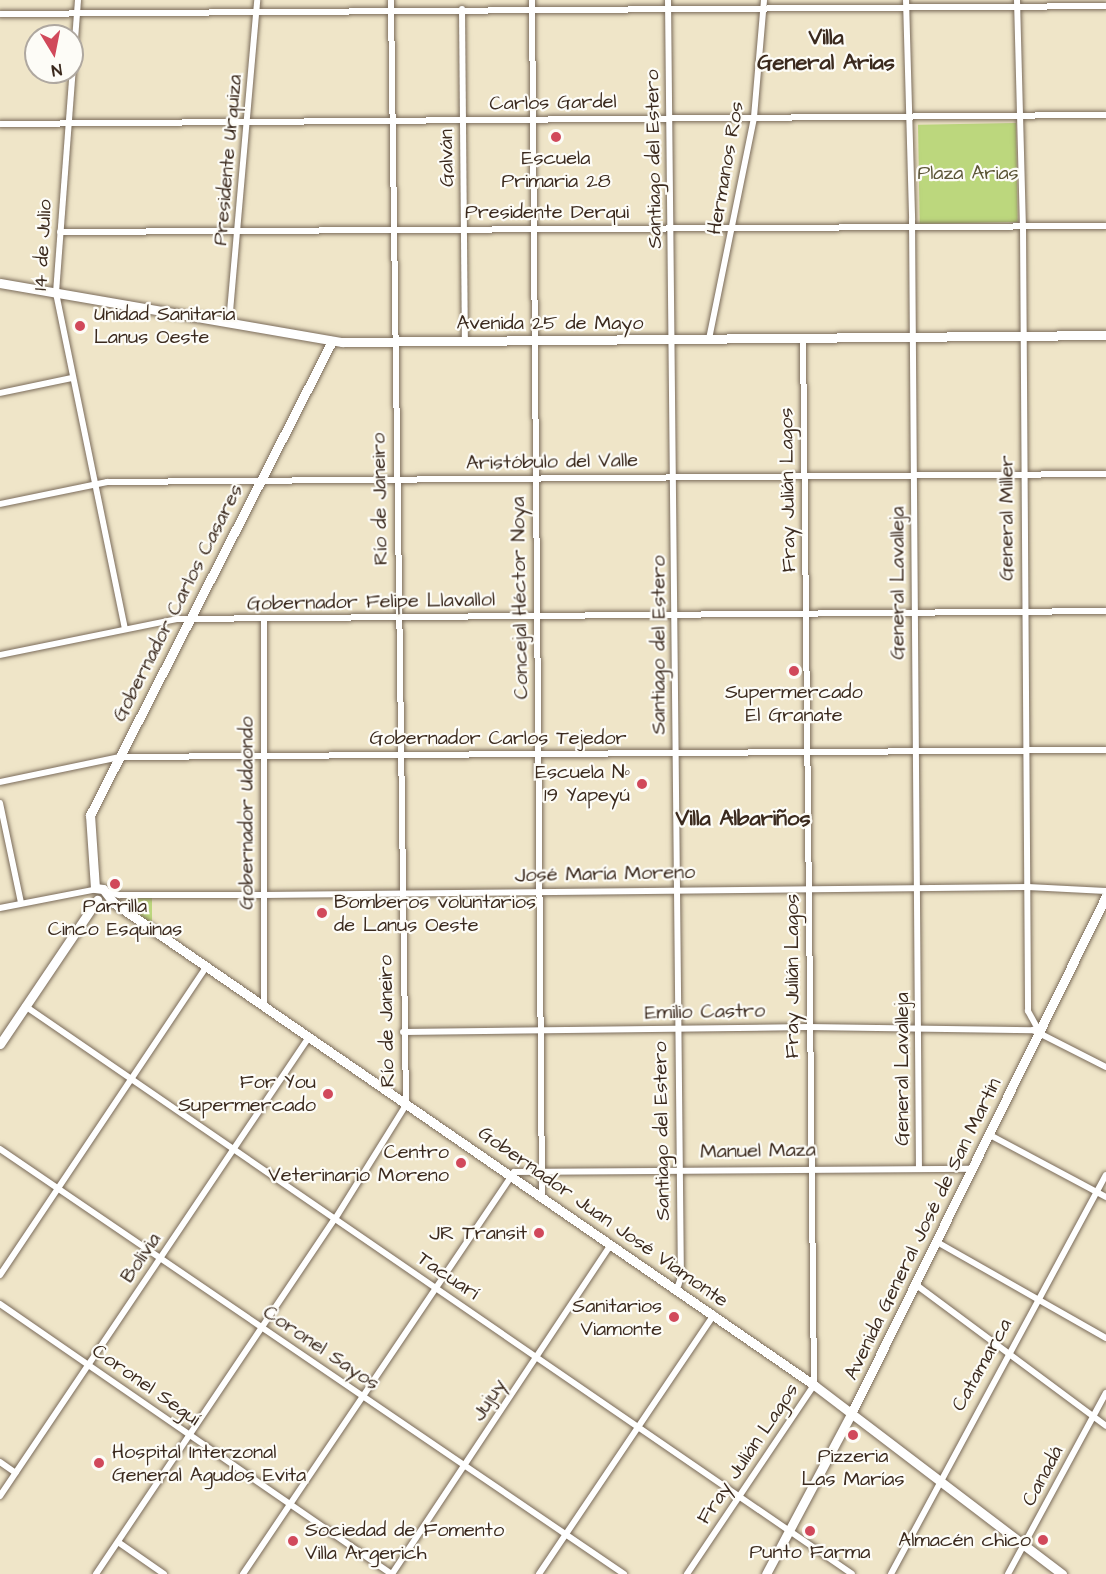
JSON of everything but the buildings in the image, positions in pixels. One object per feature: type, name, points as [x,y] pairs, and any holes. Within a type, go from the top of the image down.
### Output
[{"type":"street","name":"14 de Julio","points":[[78,0],[56,293],[125,628]]},
{"type":"street","name":"Presidente Urquiza","points":[[229,323],[239,230],[257,11],[256,0]]},
{"type":"street","name":"Río de Janeiro","points":[[391,0],[394,121],[397,619],[406,1105]]},
{"type":"street","name":"Concejal Héctor Noya","points":[[532,0],[532,342],[542,1195]]},
{"type":"street","name":"Santiago del Estero","points":[[668,0],[671,118],[678,1169],[681,1277],[677,1289]]},
{"type":"street","name":"Hermanos Ros","points":[[709,340],[754,117],[764,0]]},
{"type":"street","points":[[0,14],[764,8],[1017,3],[1106,6]]},
{"type":"street","name":"General Miller","points":[[1017,3],[1023,227],[1023,612],[1028,1011],[1041,1033]]},
{"type":"street","name":"General Lavalleja","points":[[906,4],[911,117],[919,1167]]},
{"type":"street","name":"Galván","points":[[462,9],[465,342]]},
{"type":"street","name":"Carlos Gardel","points":[[0,124],[1106,115]]},
{"type":"street","name":"Presidente Derqui","points":[[60,232],[1106,226]]},
{"type":"street","name":"Avenida 25 de Mayo","points":[[0,282],[332,341],[532,342],[1106,335]]},
{"type":"street","name":"Fray Julián Lagos","points":[[687,1574],[814,1385],[808,1027],[803,338]]},
{"type":"street","name":"Gobernador Carlos Casares","points":[[99,894],[88,822],[188,620],[332,341]]},
{"type":"street","points":[[0,393],[72,378]]},
{"type":"street","name":"Aristóbulo del Valle","points":[[0,504],[94,484],[1106,474]]},
{"type":"street","name":"Gobernador Felipe Llavallol","points":[[0,655],[125,628],[188,620],[1106,611]]},
{"type":"street","name":"Gobernador Udaondo","points":[[264,621],[262,757],[264,1005]]},
{"type":"street","name":"Gobernador Carlos Tejedor","points":[[0,782],[120,757],[1106,750]]},
{"type":"street","points":[[0,802],[21,903]]},
{"type":"street","name":"José María Moreno","points":[[0,908],[21,903],[99,894],[263,895],[1028,887],[1106,893]]},
{"type":"street","name":"Avenida General José de San Martín","points":[[766,1574],[851,1414],[937,1242],[1104,907],[1106,893]]},
{"type":"street","points":[[0,1044],[99,894]]},
{"type":"street","name":"Gobernador Juan José Viamonte","points":[[99,894],[264,1005],[406,1105],[542,1195],[814,1385],[937,1482],[1062,1574]]},
{"type":"street","points":[[0,1275],[207,966]]},
{"type":"street","name":"Tacuarí","points":[[25,1006],[852,1574]]},
{"type":"street","name":"Emilio Castro","points":[[404,1032],[918,1027],[1041,1033],[1106,1067]]},
{"type":"street","name":"Bolivia","points":[[0,1496],[309,1037]]},
{"type":"street","points":[[96,1574],[335,1219],[406,1105]]},
{"type":"street","points":[[990,1135],[1106,1197]]},
{"type":"street","name":"Coronel Sayos","points":[[0,1149],[624,1574]]},
{"type":"street","name":"Manuel Maza","points":[[510,1175],[521,1170],[973,1168]]},
{"type":"street","points":[[243,1574],[510,1175]]},
{"type":"street","name":"Catamarca","points":[[891,1574],[937,1482],[1106,1175]]},
{"type":"street","points":[[937,1242],[1106,1338]]},
{"type":"street","name":"Jujuy","points":[[392,1574],[612,1244]]},
{"type":"street","points":[[915,1284],[1106,1426]]},
{"type":"street","name":"Coronel Seguí","points":[[0,1304],[392,1574]]},
{"type":"street","points":[[539,1574],[714,1316]]},
{"type":"street","name":"Canadá","points":[[1008,1574],[1106,1393]]},
{"type":"street","points":[[0,1462],[16,1473]]},
{"type":"street","points":[[118,1542],[164,1574]]},
{"type":"green space","name":"Plaza Arias","points":[[1016,123],[1018,222],[920,224],[918,125]]},
{"type":"green space","points":[[152,896],[152,924],[125,905],[127,897]]},
{"type":"place","name":"Escuela Primaria 28","points":[[556,137]]},
{"type":"place","name":"Unidad Sanitaria Lanus Oeste","points":[[80,326]]},
{"type":"place","name":"Supermercado El Granate","points":[[794,671]]},
{"type":"place","name":"Escuela Nº 19 Yapeyú","points":[[642,784]]},
{"type":"place","name":"Parrilla Cinco Esquinas","points":[[115,884]]},
{"type":"place","name":"Bomberos voluntarios de Lanus Oeste","points":[[322,913]]},
{"type":"place","name":"For You Supermercado","points":[[328,1094]]},
{"type":"place","name":"Centro Veterinario Moreno","points":[[461,1163]]},
{"type":"place","name":"JR Transit","points":[[539,1233]]},
{"type":"place","name":"Sanitarios Viamonte","points":[[674,1317]]},
{"type":"place","name":"Pizzeria Las Marías","points":[[853,1435]]},
{"type":"place","name":"Hospital Interzonal General Agudos Evita","points":[[99,1463]]},
{"type":"place","name":"Punto Farma","points":[[810,1531]]},
{"type":"place","name":"Almacén chico","points":[[1043,1540]]},
{"type":"place","name":"Sociedad de Fomento Villa Argerich","points":[[293,1541]]},
{"type":"district","name":"Villa General Arias","points":[[826,50]]},
{"type":"district","name":"Villa Albariños","points":[[743,819]]}]
